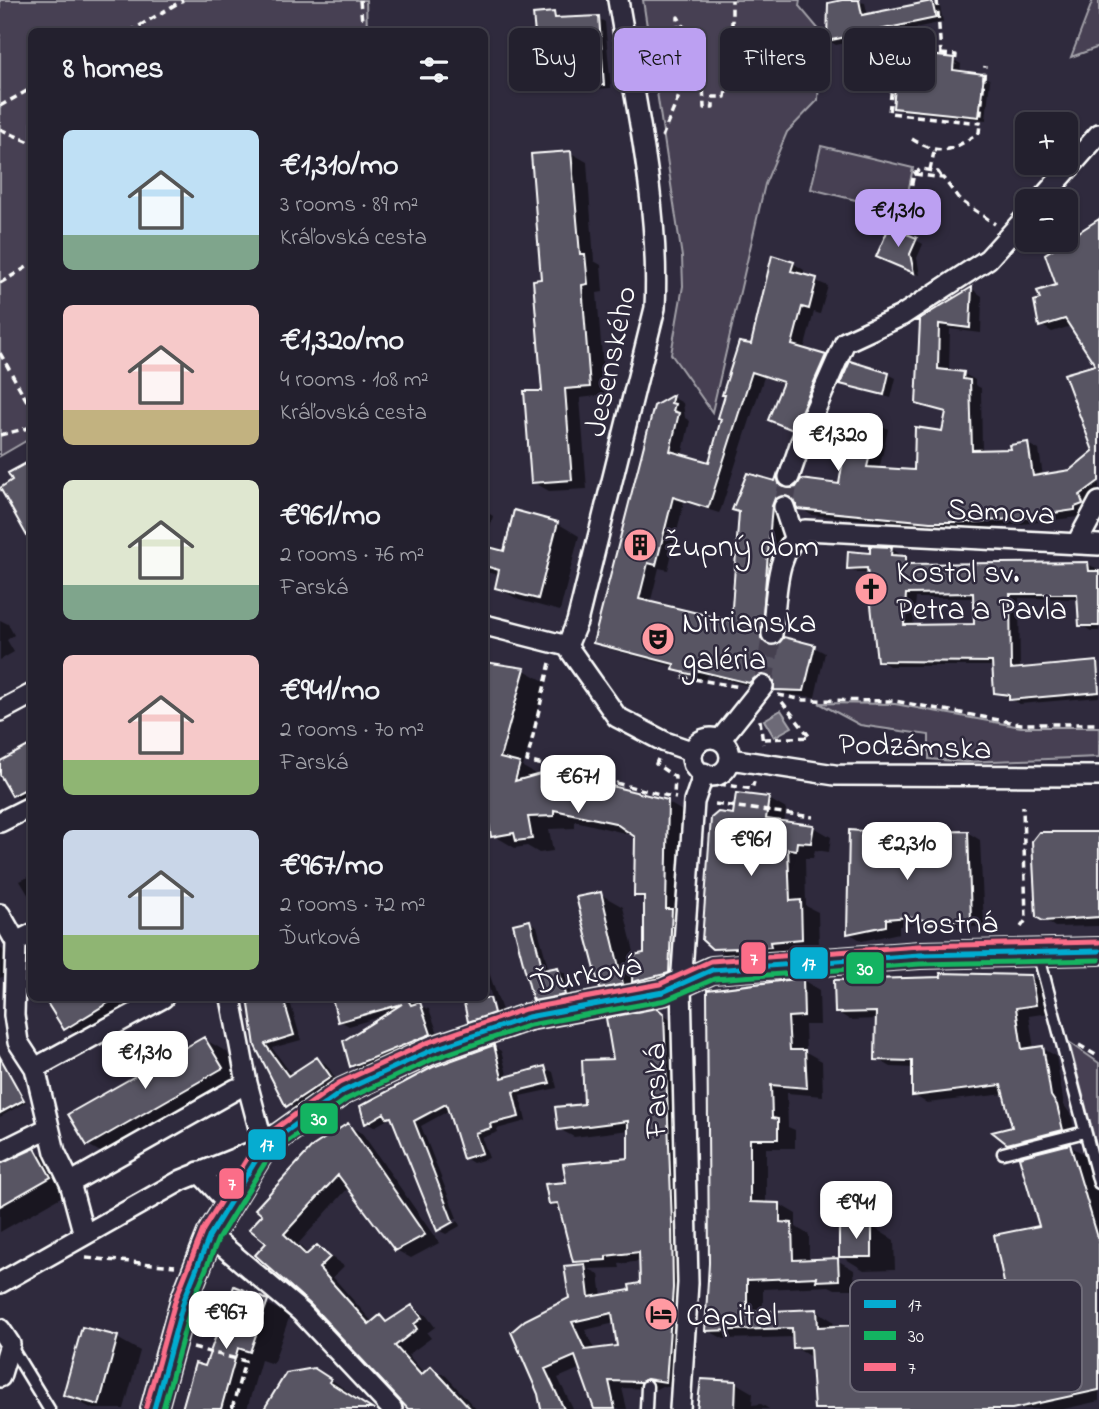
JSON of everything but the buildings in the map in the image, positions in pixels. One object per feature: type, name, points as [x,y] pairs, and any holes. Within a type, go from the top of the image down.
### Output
[{"type":"street","name":"Jesenského","points":[[566,646],[577,622],[655,308],[657,265],[618,0]]},
{"type":"street","points":[[1050,189],[1099,132]]},
{"type":"street","points":[[789,477],[801,442],[845,342],[901,316],[988,259],[1015,230]]},
{"type":"street","points":[[1077,543],[1099,502]]},
{"type":"street","points":[[772,634],[783,559],[794,537],[784,508]]},
{"type":"street","name":"Samova","points":[[794,537],[804,530],[816,529],[1099,545]]},
{"type":"street","points":[[488,626],[566,646],[617,717],[665,742],[691,751]]},
{"type":"street","points":[[720,740],[763,686]]},
{"type":"street","points":[[0,712],[28,696]]},
{"type":"street","points":[[707,738],[720,740],[728,749],[730,759],[721,774],[713,776],[692,763],[691,751],[698,742],[707,738]]},
{"type":"street","name":"Podzámska","points":[[730,759],[835,775],[1099,776]]},
{"type":"street","name":"Farská","points":[[680,1409],[688,1283],[681,985],[694,802],[705,773]]},
{"type":"street","points":[[0,822],[28,808]]},
{"type":"street","points":[[0,914],[24,938],[14,1015],[18,1042],[36,1068],[48,1128],[55,1152],[70,1183],[84,1235]]},
{"type":"street","name":"Mostná","points":[[681,985],[712,970],[821,960],[1099,951]]},
{"type":"street","name":"Ďurková","points":[[153,1409],[184,1300],[210,1235],[264,1147],[343,1091],[432,1050],[528,1017],[663,992],[681,985]]},
{"type":"street","points":[[36,1068],[158,1001]]},
{"type":"street","points":[[0,1283],[199,1172],[264,1147],[247,1083],[232,1001]]},
{"type":"street","points":[[70,1183],[236,1089]]},
{"type":"street","points":[[0,1152],[48,1128]]},
{"type":"street","points":[[199,1172],[229,1204]]},
{"type":"street","points":[[210,1235],[301,1312],[392,1409]]},
{"type":"street","points":[[0,1377],[5,1337]]},
{"type":"lane","points":[[1038,953],[1099,1183]]},
{"type":"lane","points":[[1003,1153],[1086,1132]]},
{"type":"lane","points":[[5,1337],[49,1409]]},
{"type":"lane","points":[[646,1409],[647,1386]]},
{"type":"path","points":[[136,28],[183,0]]},
{"type":"path","points":[[360,0],[363,28]]},
{"type":"path","points":[[659,139],[664,136],[679,96],[678,17],[702,57],[704,108],[713,108],[713,97],[724,97],[732,49],[732,0]]},
{"type":"path","points":[[937,0],[941,54]]},
{"type":"path","points":[[955,64],[956,55],[927,52],[926,62],[895,58],[889,113],[980,123]]},
{"type":"path","points":[[912,139],[934,152],[955,149],[979,133],[985,66]]},
{"type":"path","points":[[0,106],[28,90]]},
{"type":"path","points":[[0,129],[28,141]]},
{"type":"path","points":[[930,170],[934,152]]},
{"type":"path","points":[[904,220],[914,174],[921,169],[930,170],[938,172],[960,200],[1012,234]]},
{"type":"path","points":[[914,174],[943,178]]},
{"type":"path","points":[[908,202],[918,213]]},
{"type":"path","points":[[0,283],[28,266]]},
{"type":"path","points":[[0,353],[28,403]]},
{"type":"path","points":[[0,435],[28,428]]},
{"type":"path","points":[[551,660],[527,761],[694,802],[813,817]]},
{"type":"path","points":[[804,699],[895,701],[1021,724],[1099,724]]},
{"type":"path","points":[[665,742],[656,764],[675,777],[674,798]]},
{"type":"path","points":[[1021,927],[1026,920],[1023,806]]},
{"type":"path","points":[[85,1258],[178,1267]]},
{"type":"path","points":[[189,1347],[245,1362],[232,1409]]},
{"type":"shaded area","points":[[0,0],[366,0],[367,28],[28,28],[28,440],[0,456]]},
{"type":"shaded area","points":[[643,0],[800,0],[799,6],[818,28],[720,28],[720,91],[818,91],[818,100],[787,132],[765,184],[712,412],[671,354],[683,286],[682,257],[657,91],[706,91],[706,28],[647,28]]},
{"type":"shaded area","points":[[1093,0],[1099,0],[1099,47],[1071,57]]},
{"type":"shaded area","points":[[821,146],[913,168],[904,212],[811,189]]},
{"type":"shaded area","points":[[819,703],[895,704],[1021,727],[1099,727],[1099,757],[966,762],[929,759],[929,735],[860,725]]},
{"type":"shaded area","points":[[781,710],[792,727],[774,737],[764,720]]},
{"type":"shaded area","points":[[1069,1042],[1099,1063],[1099,1157]]},
{"type":"tunnel","points":[[784,507],[789,477]]},
{"type":"tunnel","points":[[763,686],[772,634]]},
{"type":"transit line","name":"7","points":[[146,1407],[176,1298],[203,1230],[258,1141],[339,1083],[429,1042],[525,1009],[660,984],[711,961],[919,946],[1099,942]]},
{"type":"transit line","name":"17","points":[[154,1409],[184,1300],[210,1235],[264,1147],[343,1091],[432,1050],[528,1017],[663,992],[712,970],[920,955],[1099,951]]},
{"type":"transit line","name":"30","points":[[163,1409],[192,1303],[218,1239],[271,1153],[347,1099],[435,1058],[530,1025],[666,1000],[714,979],[920,964],[1099,960]]},
{"type":"place","name":"Župný dom","points":[[640,545]]},
{"type":"place","name":"Kostol sv. Petra a Pavla","points":[[871,589]]},
{"type":"place","name":"Nitrianska galéria","points":[[658,639]]},
{"type":"place","name":"Capital","points":[[661,1314]]}]
